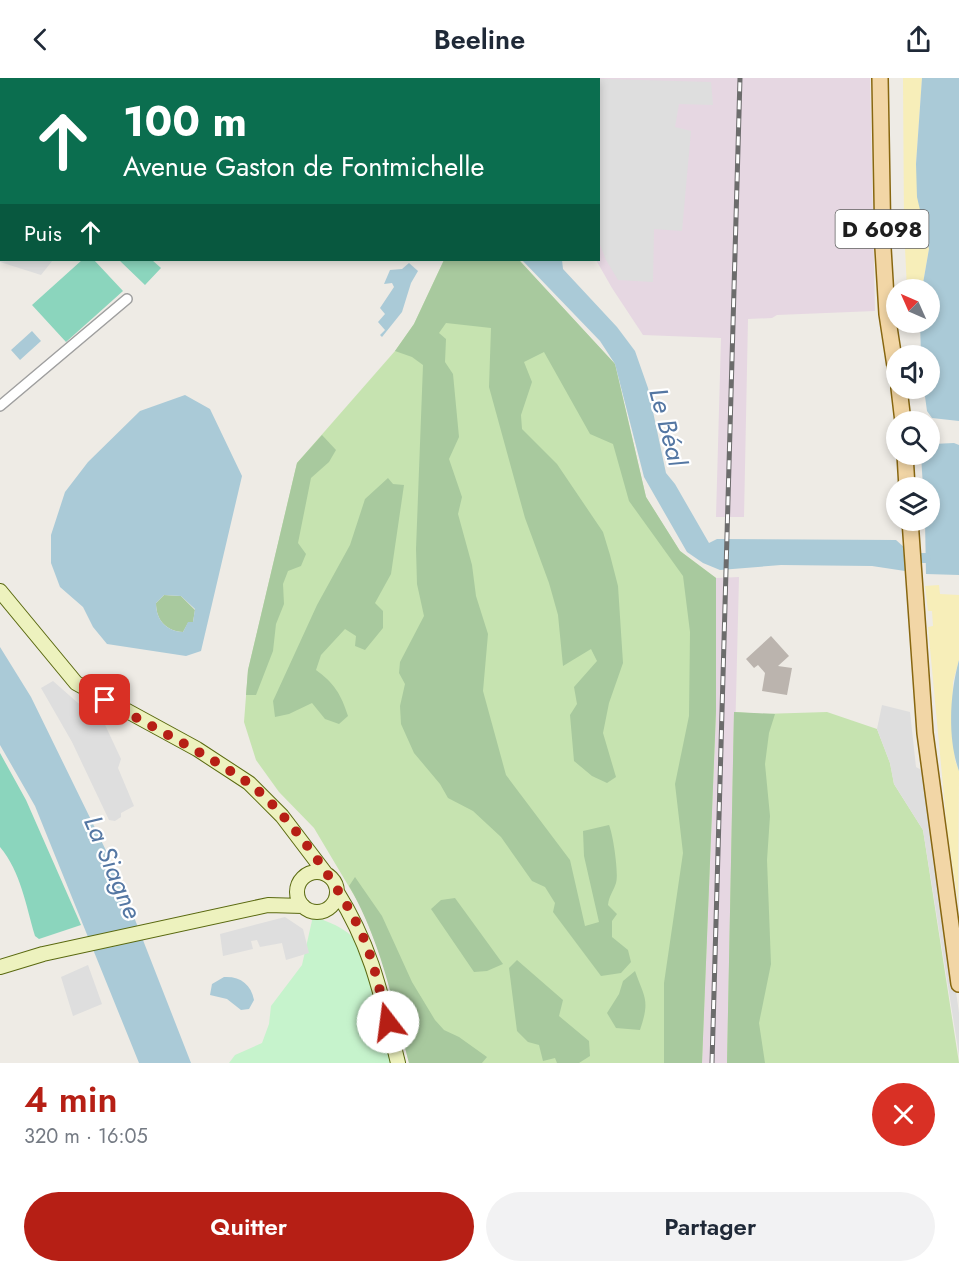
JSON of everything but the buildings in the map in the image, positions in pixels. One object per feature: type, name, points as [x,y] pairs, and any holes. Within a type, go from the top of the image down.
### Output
[{"type":"main road","name":"D 6098","points":[[880,78],[883,248],[887,314],[892,345]]},
{"type":"main road","name":"D 6098","points":[[890,78],[890,227],[898,345]]},
{"type":"main road","points":[[911,531],[925,733],[959,984]]},
{"type":"main road","points":[[0,591],[76,683],[197,749],[249,783],[272,805],[334,881],[337,892],[359,929],[372,961],[398,1063]]},
{"type":"main road","points":[[303,906],[297,894],[308,850]]},
{"type":"main road","points":[[268,905],[314,873],[326,874]]},
{"type":"main road","points":[[322,911],[334,902],[337,892]]},
{"type":"main road","points":[[0,967],[80,946],[268,905],[303,906],[311,911],[322,911],[345,918],[359,929]]},
{"type":"street","points":[[0,406],[128,299]]},
{"type":"shaded area","points":[[600,78],[870,78],[875,311],[777,315],[772,318],[748,319],[744,517],[716,517],[721,338],[643,335],[597,261],[600,261]]},
{"type":"shaded area","points":[[600,79],[711,82],[713,105],[679,104],[675,127],[691,131],[682,231],[654,229],[653,282],[618,280],[600,245]]},
{"type":"shaded area","points":[[0,261],[52,261],[41,275]]},
{"type":"shaded area","points":[[739,577],[727,1063],[702,1063],[716,711],[716,578]]},
{"type":"shaded area","points":[[53,681],[78,703],[100,714],[121,759],[118,768],[134,806],[121,813],[121,817],[115,821],[109,820],[72,742],[41,688]]},
{"type":"shaded area","points":[[882,705],[910,712],[916,767],[925,772],[959,1013],[959,1055],[923,830],[894,784],[890,763],[877,729]]},
{"type":"shaded area","points":[[285,917],[303,929],[309,953],[286,960],[282,943],[260,947],[257,940],[251,941],[253,949],[223,956],[220,934]]},
{"type":"shaded area","points":[[88,965],[102,1004],[73,1016],[61,977]]},
{"type":"green space","points":[[81,261],[95,261],[123,291],[66,342],[32,305]]},
{"type":"green space","points":[[120,261],[153,261],[161,268],[145,285]]},
{"type":"green space","points":[[444,261],[520,261],[615,364],[646,497],[680,551],[716,578],[716,711],[702,1063],[409,1063],[382,959],[361,907],[314,828],[279,792],[256,760],[244,722],[248,670],[297,463],[395,351],[414,324]]},
{"type":"green space","points":[[444,261],[520,261],[615,364],[646,497],[680,551],[716,578],[716,711],[702,1063],[664,1063],[664,983],[683,853],[675,784],[689,716],[690,632],[683,576],[629,501],[613,444],[590,434],[544,352],[524,362],[532,382],[521,415],[522,429],[557,464],[603,532],[618,586],[623,663],[609,703],[603,733],[616,777],[607,783],[592,776],[574,761],[570,715],[577,704],[574,687],[597,661],[591,649],[563,666],[558,615],[525,518],[489,387],[491,328],[446,323],[439,333],[446,339],[445,362],[453,374],[459,437],[449,459],[462,497],[458,514],[472,565],[476,596],[488,634],[483,691],[506,775],[570,860],[585,926],[599,922],[584,856],[583,831],[609,825],[617,871],[616,883],[608,905],[617,914],[612,921],[612,937],[628,950],[631,962],[621,973],[601,976],[553,912],[555,903],[545,887],[532,881],[501,837],[473,811],[448,798],[440,784],[414,753],[401,724],[400,706],[405,684],[399,673],[400,662],[424,616],[417,584],[416,549],[423,365],[412,357],[395,351],[414,324]]},
{"type":"green space","points":[[322,435],[336,450],[329,462],[311,478],[298,543],[306,554],[301,566],[288,571],[283,584],[284,604],[276,624],[273,651],[256,695],[246,695],[248,670],[297,463]]},
{"type":"green space","points":[[388,478],[393,484],[404,485],[391,574],[375,603],[383,611],[383,628],[365,650],[355,646],[356,636],[345,629],[321,655],[316,670],[336,690],[348,716],[339,724],[325,719],[312,703],[289,714],[275,717],[273,701],[317,605],[350,545],[365,499]]},
{"type":"green space","points":[[164,595],[181,596],[195,610],[193,622],[188,623],[183,632],[167,627],[160,619],[156,603]]},
{"type":"green space","points":[[734,712],[762,714],[827,712],[877,729],[890,763],[894,784],[923,830],[959,1063],[727,1063]]},
{"type":"green space","points":[[734,712],[775,714],[769,733],[765,764],[770,816],[767,860],[771,964],[759,1023],[765,1063],[727,1063]]},
{"type":"green space","points":[[0,753],[26,800],[81,925],[39,939],[35,936],[18,878],[0,847]]},
{"type":"green space","points":[[355,877],[382,916],[412,982],[435,1020],[444,1030],[459,1037],[487,1057],[482,1063],[409,1063],[378,950],[349,886]]},
{"type":"green space","points":[[455,898],[503,964],[487,971],[474,972],[431,909],[441,900]]},
{"type":"green space","points":[[313,916],[348,933],[363,951],[392,1063],[229,1063],[235,1055],[262,1043],[269,1024],[271,1006],[302,965]]},
{"type":"green space","points":[[517,960],[563,1000],[559,1016],[589,1041],[590,1056],[579,1063],[557,1063],[555,1058],[543,1061],[539,1045],[528,1042],[517,1031],[509,968]]},
{"type":"green space","points":[[635,971],[645,1000],[645,1012],[640,1030],[616,1028],[607,1013],[619,994],[623,981]]},
{"type":"sand","points":[[903,78],[922,78],[916,164],[929,249],[924,279],[907,279]]},
{"type":"sand","points":[[939,585],[940,594],[959,595],[959,660],[953,682],[952,726],[955,760],[959,771],[958,902],[947,828],[928,627],[933,626],[932,611],[928,611],[925,586]]},
{"type":"water","points":[[922,78],[959,78],[959,421],[940,419],[940,411],[927,411],[925,399],[940,399],[940,345],[921,345],[920,333],[940,333],[940,279],[924,279],[929,249],[917,197],[916,164]]},
{"type":"water","points":[[523,261],[562,261],[563,269],[617,327],[635,351],[648,388],[666,473],[675,484],[709,543],[717,539],[896,540],[905,548],[905,571],[872,566],[781,565],[720,570],[703,563],[687,552],[644,477],[615,364],[600,341]]},
{"type":"water","points":[[409,263],[418,271],[411,283],[402,312],[382,337],[380,335],[385,330],[378,322],[385,314],[380,308],[394,287],[392,283],[384,284],[390,270],[402,269]]},
{"type":"water","points":[[32,331],[41,341],[20,360],[11,350]]},
{"type":"water","points":[[185,395],[210,409],[242,476],[201,651],[186,656],[107,644],[93,627],[83,607],[60,587],[51,563],[51,535],[65,492],[88,462],[140,411]],"holes":[[[164,595],[181,596],[195,609],[193,622],[188,622],[183,632],[163,624],[156,609],[156,603]]]},
{"type":"water","points":[[940,444],[959,445],[959,575],[926,574],[925,531],[940,531],[940,477],[922,477],[922,465],[940,465]]},
{"type":"water","name":"La Siagne","points":[[0,647],[31,697],[116,871],[191,1063],[139,1063],[35,806],[0,745]]},
{"type":"water","points":[[959,660],[959,771],[955,758],[951,716]]},
{"type":"water","points":[[224,977],[235,978],[247,985],[254,1000],[249,1009],[241,1010],[227,999],[210,995],[212,984]]},
{"type":"waterway","name":"Le Béal","points":[[907,558],[926,558]]},
{"type":"railway","points":[[712,1063],[740,78]]},
{"type":"route","points":[[105,700],[197,749],[249,783],[282,816],[326,874],[334,881],[337,892],[364,938],[388,1022]]}]
